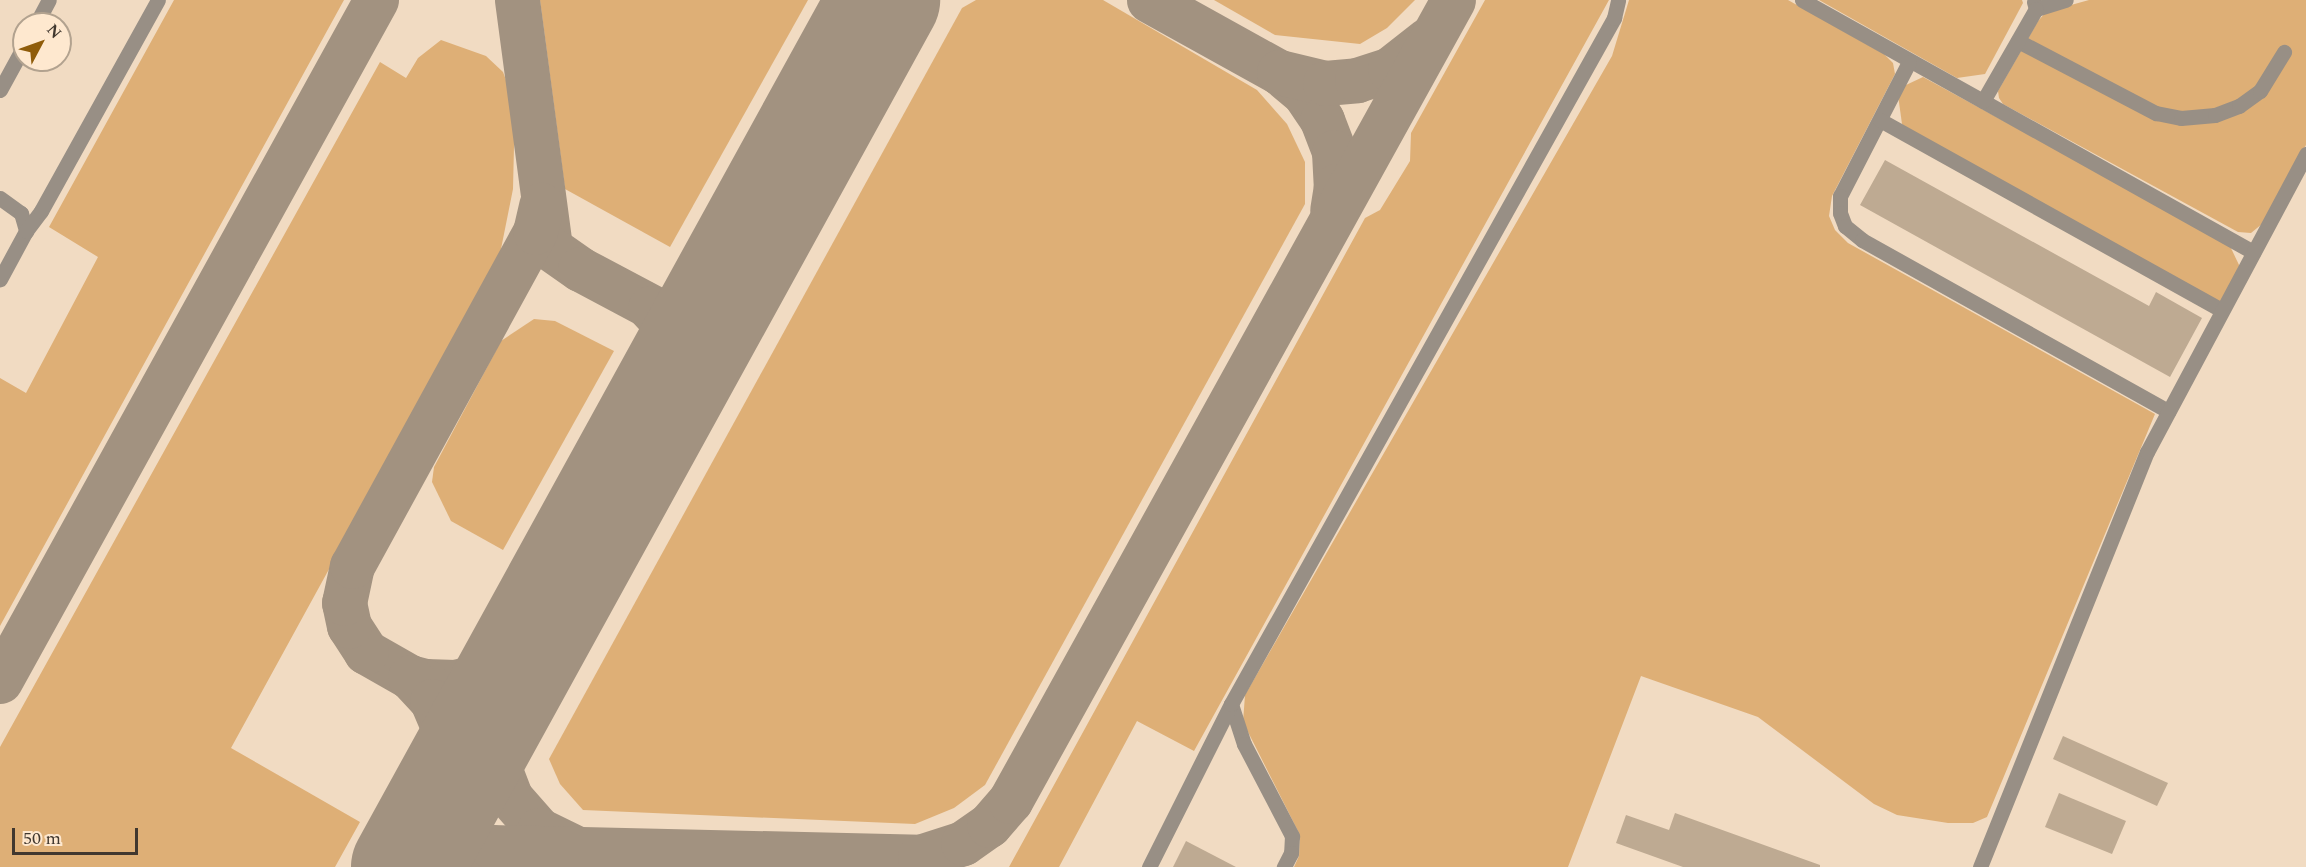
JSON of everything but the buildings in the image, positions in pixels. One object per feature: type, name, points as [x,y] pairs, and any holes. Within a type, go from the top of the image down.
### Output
[{"type":"lane","points":[[0,279],[26,231],[41,211],[158,0]]},
{"type":"lane","points":[[1149,867],[1231,704],[1614,18],[1618,0]]},
{"type":"lane","points":[[1802,0],[1909,62],[2253,252]]},
{"type":"lane","points":[[1983,101],[2018,41],[2035,5],[2066,0]]},
{"type":"lane","points":[[2018,41],[2156,113],[2181,118],[2215,115],[2239,106],[2260,91],[2284,52]]},
{"type":"lane","points":[[1909,62],[1840,196],[1845,226],[1862,240],[2168,411]]},
{"type":"lane","points":[[0,90],[12,68]]},
{"type":"lane","points":[[1880,120],[2221,310]]},
{"type":"lane","points":[[1980,867],[2147,452],[2306,154]]},
{"type":"lane","points":[[0,198],[21,213],[26,231]]},
{"type":"lane","points":[[1231,704],[1244,744],[1292,836],[1291,853],[1284,867]]},
{"type":"shaded area","points":[[174,0],[344,0],[0,626],[0,378],[26,393],[98,257],[49,227]]},
{"type":"shaded area","points":[[540,0],[808,0],[670,247],[565,189]]},
{"type":"shaded area","points":[[976,0],[1103,0],[1257,90],[1287,124],[1305,162],[1305,204],[985,785],[954,808],[915,824],[583,810],[560,784],[549,759],[962,8]]},
{"type":"shaded area","points":[[1214,0],[1415,0],[1387,28],[1360,44],[1275,35]]},
{"type":"shaded area","points":[[1485,0],[1609,0],[1194,751],[1137,721],[1059,867],[1009,867],[1365,218],[1380,210],[1410,161],[1411,133]]},
{"type":"shaded area","points":[[1629,0],[1788,0],[1884,54],[1893,63],[1895,74],[1832,196],[1829,216],[1835,230],[1848,243],[2155,414],[1987,817],[1973,823],[1948,823],[1897,815],[1874,804],[1758,717],[1641,676],[1568,867],[1294,867],[1299,856],[1300,835],[1243,722],[1245,695],[1612,56]]},
{"type":"shaded area","points":[[1819,0],[2022,0],[2023,3],[1985,74],[1957,78]]},
{"type":"shaded area","points":[[2089,0],[2306,0],[2306,145],[2262,224],[2251,233],[2238,232],[2003,104],[1998,91],[2038,21],[2046,12]]},
{"type":"shaded area","points":[[441,40],[486,56],[503,72],[515,104],[513,189],[499,259],[231,748],[360,822],[335,867],[0,867],[0,747],[380,62],[406,78],[418,58]]},
{"type":"shaded area","points":[[1923,77],[2229,244],[2240,267],[2221,303],[1912,133],[1902,124],[1898,95],[1906,85]]},
{"type":"shaded area","points":[[534,319],[555,321],[614,351],[503,550],[451,521],[432,482],[434,467],[501,341]]},
{"type":"taxiway","points":[[0,681],[376,0]]},
{"type":"taxiway","points":[[517,0],[550,248],[580,269],[661,312],[694,313],[719,300]]},
{"type":"taxiway","points":[[1149,0],[1279,72],[1304,93],[1322,120],[1334,152],[1336,186],[1332,210]]},
{"type":"taxiway","points":[[422,867],[460,851],[492,847],[920,857],[963,843],[989,825],[1010,801],[1453,0]]},
{"type":"taxiway","points":[[1279,72],[1325,83],[1357,80],[1390,69],[1427,40]]},
{"type":"taxiway","points":[[533,637],[501,664],[479,676],[455,682],[425,681],[410,677],[366,652],[349,626],[344,603],[352,566],[535,232],[541,205]]},
{"type":"taxiway","points":[[650,308],[674,334],[680,355],[677,376]]},
{"type":"taxiway","points":[[410,677],[432,701],[442,724],[448,759],[448,793]]},
{"type":"taxiway","points":[[494,709],[498,765],[510,797],[539,830],[576,848]]},
{"type":"runway","points":[[407,867],[884,0]]}]
